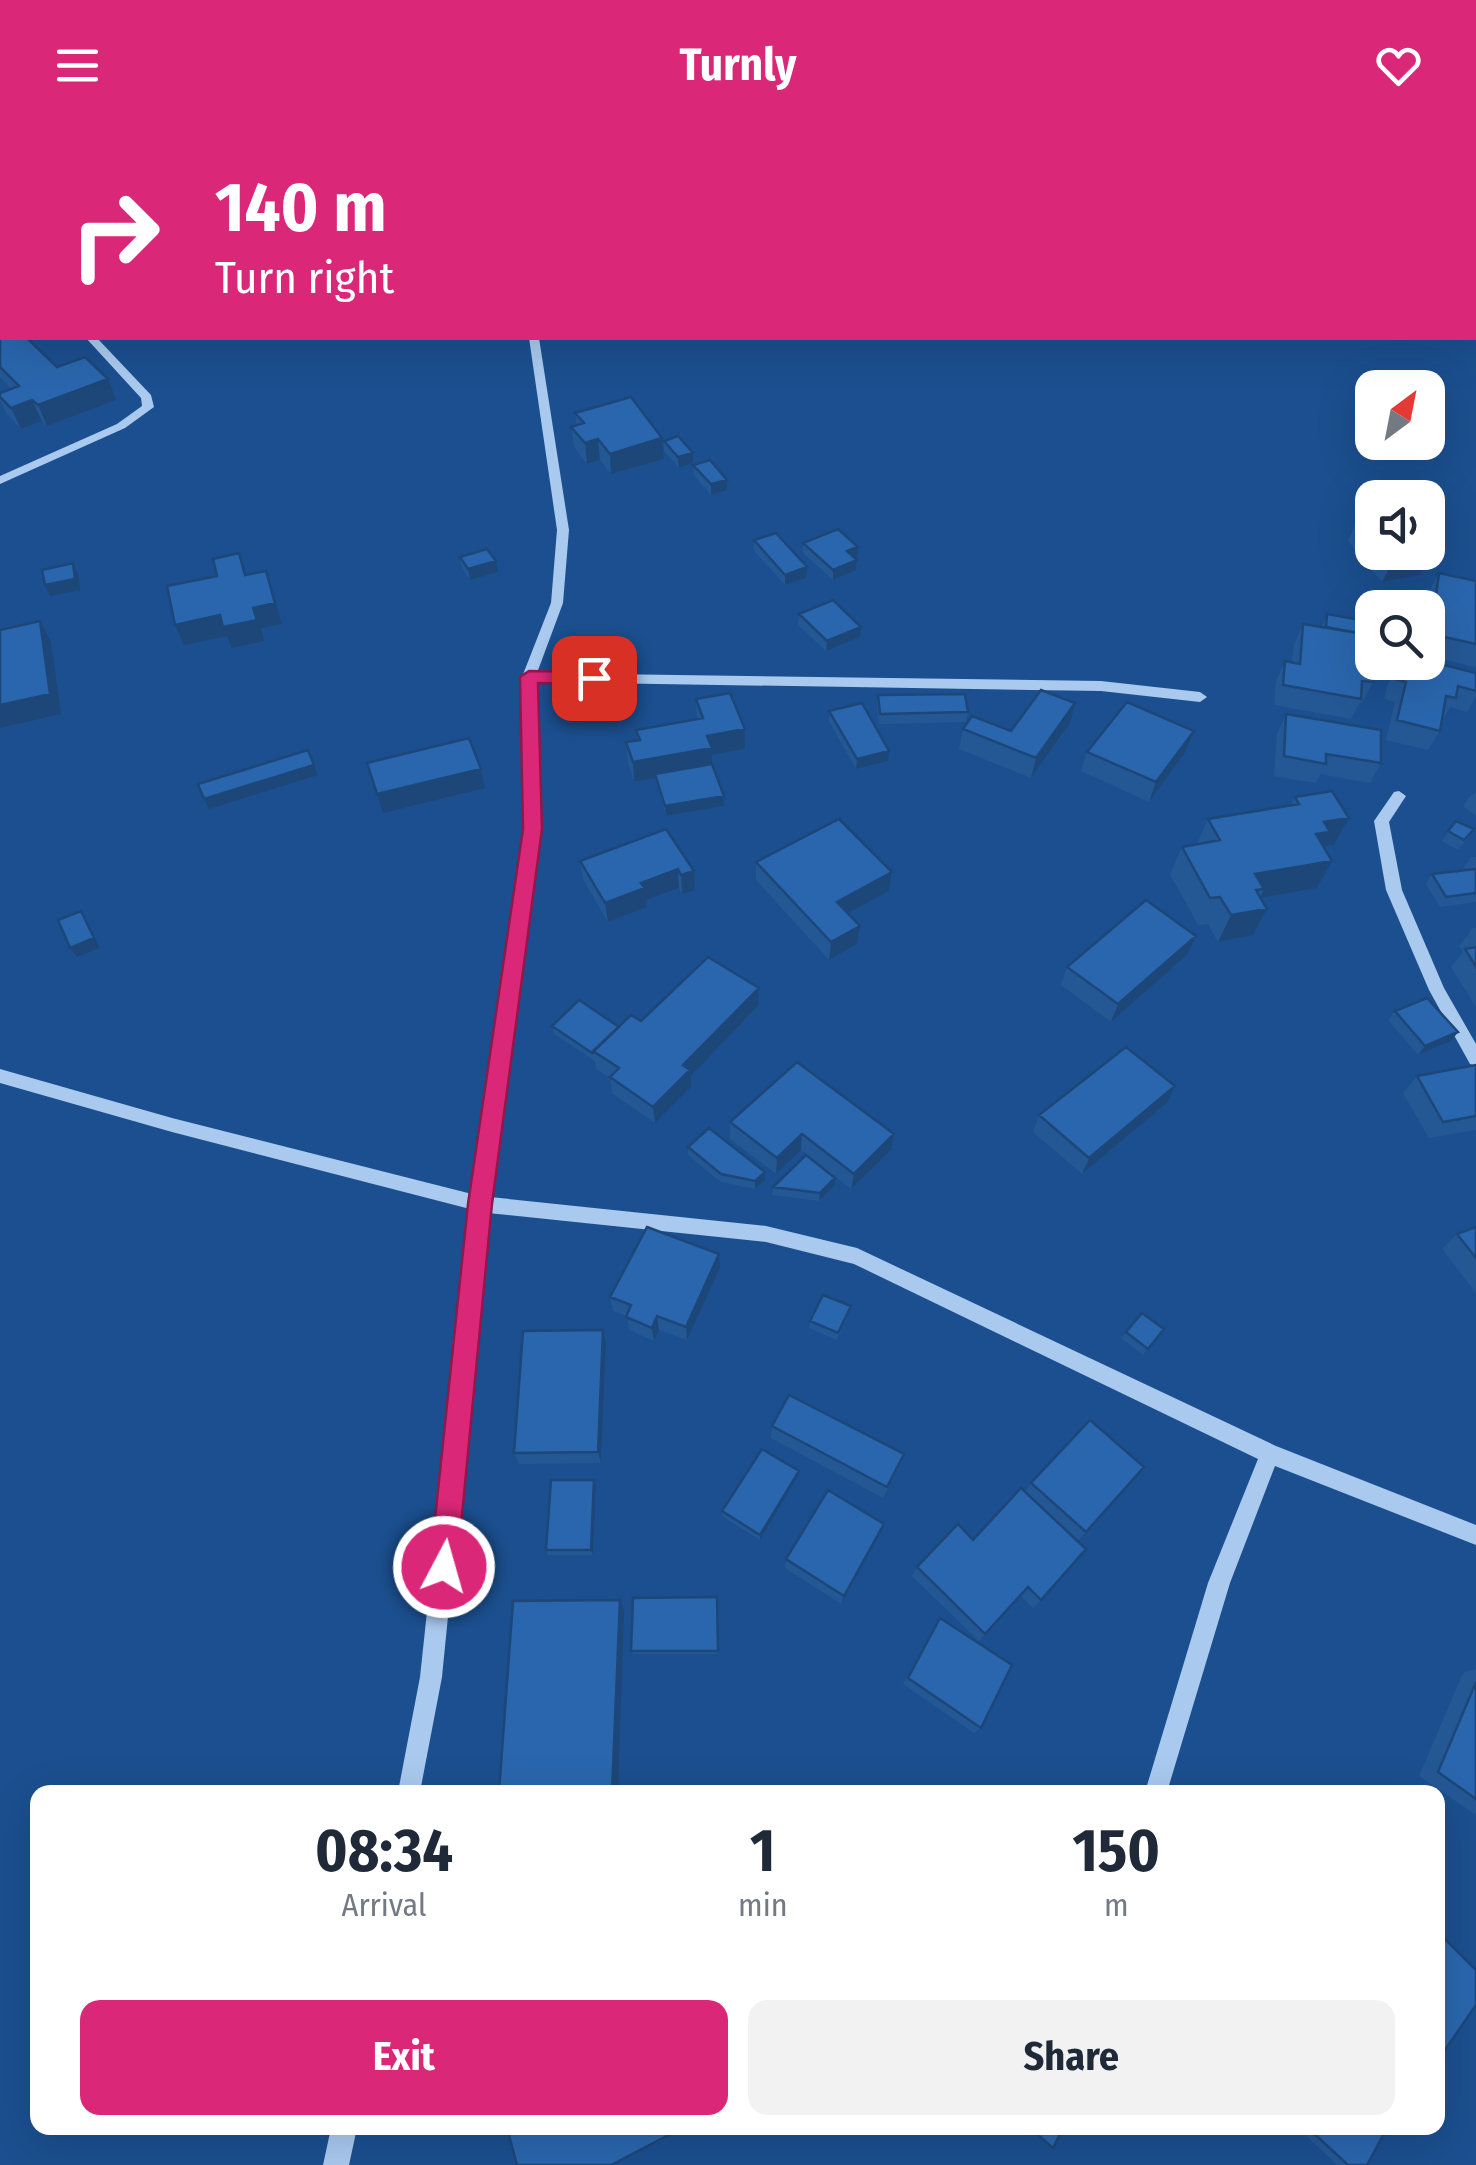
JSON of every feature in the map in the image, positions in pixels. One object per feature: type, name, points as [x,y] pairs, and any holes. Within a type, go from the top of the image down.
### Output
[{"type":"street","points":[[0,480],[121,426],[148,407],[147,396],[94,340]]},
{"type":"street","points":[[410,1785],[431,1677],[480,1204],[532,829],[529,677],[557,603],[563,530],[534,340]]},
{"type":"street","points":[[529,677],[1101,686],[1200,697]]},
{"type":"street","points":[[1399,796],[1381,821],[1394,890],[1437,990],[1476,1059]]},
{"type":"street","points":[[0,1076],[172,1126],[480,1204],[766,1234],[858,1256],[1270,1454],[1476,1536]]},
{"type":"street","points":[[1158,1785],[1219,1584],[1270,1454]]},
{"type":"street","points":[[336,2165],[342,2135]]},
{"type":"building","points":[[0,340],[29,340],[57,367],[85,357],[108,379],[38,405],[32,400],[11,408],[0,393],[19,386],[0,367]]},
{"type":"building","points":[[631,397],[662,438],[610,454],[598,439],[585,443],[571,427],[584,423],[575,413]]},
{"type":"building","points":[[678,436],[693,453],[678,457],[664,441]]},
{"type":"building","points":[[710,460],[727,480],[711,484],[693,465]]},
{"type":"building","points":[[838,529],[858,547],[847,551],[857,560],[833,570],[803,543]]},
{"type":"building","points":[[776,533],[807,567],[785,575],[754,540]]},
{"type":"building","points":[[487,549],[496,561],[468,569],[460,557]]},
{"type":"building","points":[[239,553],[245,575],[266,571],[275,603],[253,608],[257,620],[223,627],[220,615],[175,625],[167,586],[217,576],[213,559]]},
{"type":"building","points":[[73,563],[75,579],[45,585],[42,570]]},
{"type":"building","points":[[1439,573],[1476,581],[1476,644],[1445,637],[1445,590],[1437,590]]},
{"type":"building","points":[[833,600],[861,627],[827,641],[799,614]]},
{"type":"building","points":[[1327,614],[1355,619],[1355,632],[1326,627]]},
{"type":"building","points":[[40,621],[50,694],[0,705],[0,630]]},
{"type":"building","points":[[1303,624],[1355,633],[1355,680],[1373,682],[1362,681],[1361,699],[1283,685],[1285,661],[1300,664]]},
{"type":"building","points":[[1445,665],[1476,673],[1476,691],[1458,686],[1456,698],[1446,696],[1440,731],[1397,720],[1406,682],[1399,680],[1445,680]]},
{"type":"building","points":[[1041,690],[1075,703],[1036,758],[963,729],[972,716],[1011,731]]},
{"type":"building","points":[[730,693],[745,729],[707,736],[712,748],[633,762],[626,742],[640,740],[636,730],[703,718],[696,699]]},
{"type":"building","points":[[965,694],[968,712],[880,714],[878,695]]},
{"type":"building","points":[[1127,702],[1194,731],[1156,782],[1087,752]]},
{"type":"building","points":[[862,703],[889,751],[857,759],[829,711]]},
{"type":"building","points":[[1286,714],[1381,730],[1381,763],[1326,754],[1326,764],[1284,756]]},
{"type":"building","points":[[469,738],[481,769],[377,794],[367,763]]},
{"type":"building","points":[[308,750],[314,765],[204,799],[198,784]]},
{"type":"building","points":[[712,764],[724,796],[665,806],[655,774]]},
{"type":"building","points":[[1332,791],[1349,818],[1324,822],[1330,832],[1316,834],[1332,861],[1255,874],[1264,889],[1256,890],[1267,909],[1231,915],[1220,897],[1210,898],[1182,847],[1220,840],[1208,819],[1299,804],[1295,797]]},
{"type":"building","points":[[839,819],[892,872],[837,902],[860,926],[831,942],[756,862]]},
{"type":"building","points":[[1456,821],[1474,829],[1464,840],[1448,831]]},
{"type":"building","points":[[666,829],[694,871],[681,875],[678,869],[641,883],[645,888],[605,903],[580,861]]},
{"type":"building","points":[[1476,869],[1476,893],[1446,897],[1432,874]]},
{"type":"building","points":[[1146,900],[1196,936],[1118,1004],[1067,967]]},
{"type":"building","points":[[81,911],[94,938],[70,948],[58,920]]},
{"type":"building","points":[[1476,947],[1476,967],[1465,949]]},
{"type":"building","points":[[708,957],[759,988],[683,1065],[690,1070],[653,1107],[610,1077],[619,1068],[593,1051],[631,1015],[641,1021]]},
{"type":"building","points":[[1427,998],[1458,1032],[1425,1046],[1395,1011]]},
{"type":"building","points":[[579,1000],[619,1027],[592,1053],[552,1026]]},
{"type":"building","points":[[1126,1047],[1175,1086],[1089,1158],[1039,1115]]},
{"type":"building","points":[[797,1062],[894,1134],[854,1174],[802,1134],[777,1158],[730,1122]]},
{"type":"building","points":[[1476,1065],[1476,1116],[1443,1122],[1417,1076]]},
{"type":"building","points":[[709,1128],[765,1172],[755,1181],[721,1174],[688,1147]]},
{"type":"building","points":[[806,1155],[835,1178],[820,1193],[773,1187]]},
{"type":"building","points":[[647,1227],[719,1254],[686,1327],[657,1316],[652,1328],[626,1317],[631,1305],[610,1297]]},
{"type":"building","points":[[1476,1227],[1476,1258],[1457,1234]]},
{"type":"building","points":[[823,1295],[851,1306],[838,1333],[810,1321]]},
{"type":"building","points":[[1142,1313],[1164,1329],[1148,1349],[1126,1332]]},
{"type":"building","points":[[603,1330],[598,1452],[514,1453],[523,1331]]},
{"type":"building","points":[[789,1395],[904,1454],[887,1487],[772,1426]]},
{"type":"building","points":[[1090,1420],[1144,1467],[1086,1532],[1031,1483]]},
{"type":"building","points":[[762,1449],[799,1471],[760,1535],[722,1511]]},
{"type":"building","points":[[551,1480],[594,1480],[591,1550],[546,1550]]},
{"type":"building","points":[[1021,1488],[1086,1549],[1041,1600],[1028,1587],[985,1634],[917,1567],[958,1524],[973,1540]]},
{"type":"building","points":[[828,1490],[884,1524],[844,1596],[786,1559]]},
{"type":"building","points":[[717,1597],[718,1651],[631,1651],[633,1598]]},
{"type":"building","points":[[620,1600],[612,1785],[500,1785],[513,1601]]},
{"type":"building","points":[[940,1618],[1012,1665],[981,1728],[908,1678]]},
{"type":"building","points":[[1476,1682],[1476,1799],[1438,1772]]},
{"type":"building","points":[[1445,1939],[1476,1970],[1476,2005],[1445,2050]]},
{"type":"building","points":[[509,2135],[669,2135],[611,2165],[517,2165]]},
{"type":"building","points":[[1038,2135],[1060,2135],[1053,2148]]},
{"type":"building","points":[[1316,2135],[1383,2135],[1367,2165],[1348,2165]]},
{"type":"route","points":[[444,1567],[480,1204],[532,829],[529,677],[594,678]]}]
